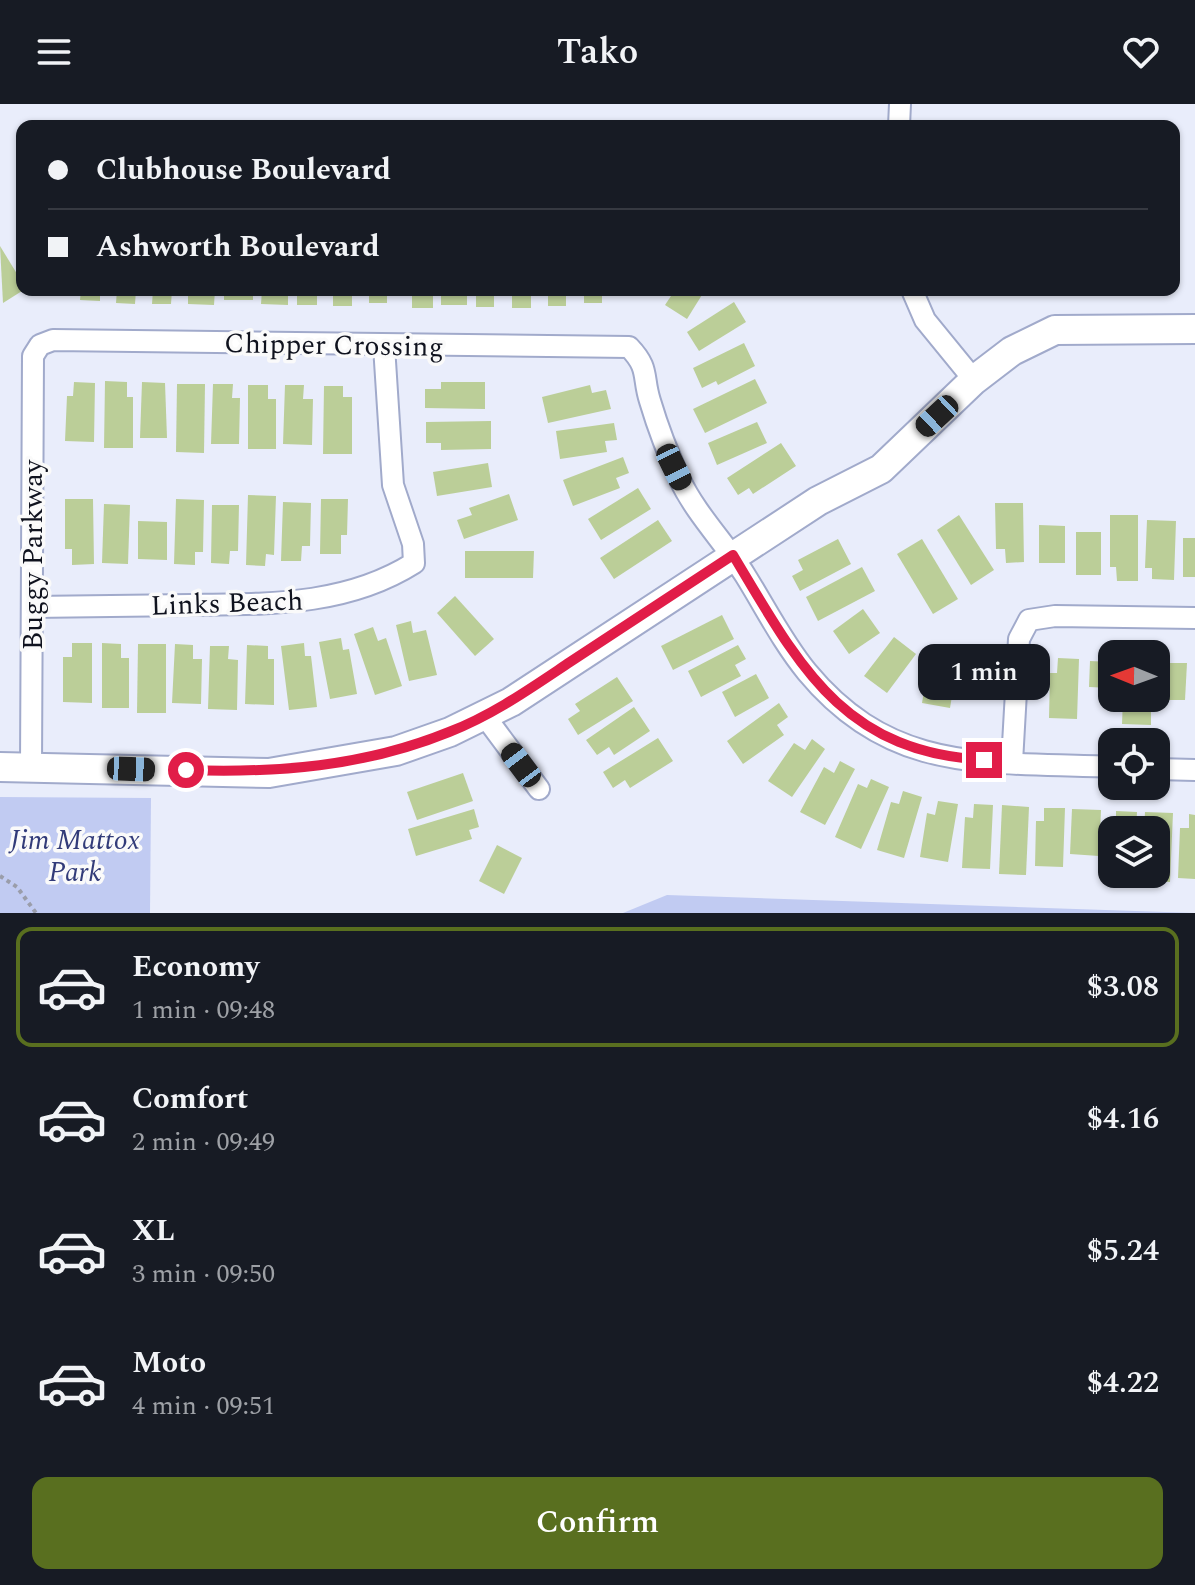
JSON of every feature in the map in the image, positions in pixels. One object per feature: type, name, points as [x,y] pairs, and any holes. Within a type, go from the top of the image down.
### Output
[{"type":"street","points":[[915,296],[925,320],[974,380]]},
{"type":"street","points":[[0,767],[269,773],[396,751],[450,732],[511,702],[818,501],[881,469],[974,380],[1012,351],[1055,330],[1195,329]]},
{"type":"street","name":"Chipper Crossing","points":[[40,345],[53,340],[629,347],[646,372],[648,395],[664,447],[683,487],[733,555]]},
{"type":"street","name":"Buggy Parkway","points":[[31,767],[33,356],[40,345]]},
{"type":"street","name":"Links Beach","points":[[32,607],[259,606],[297,602],[364,589],[414,563],[413,544],[393,485],[384,346]]},
{"type":"street","points":[[733,555],[807,671],[845,711],[894,743],[931,755],[1098,766]]},
{"type":"street","points":[[1012,762],[1019,639],[1029,620],[1055,616],[1195,618]]},
{"type":"street","points":[[484,715],[539,789]]},
{"type":"street","points":[[1170,769],[1195,770]]},
{"type":"path","points":[[0,876],[17,887],[36,913]]},
{"type":"green space","name":"Jim Mattox Park","points":[[0,797],[151,798],[150,913],[0,913]]},
{"type":"green space","points":[[667,895],[1195,913],[623,913]]},
{"type":"building","points":[[0,246],[16,272],[16,295],[3,303]]},
{"type":"building","points":[[80,296],[100,296],[100,301],[80,300]]},
{"type":"building","points":[[117,296],[136,296],[135,304],[116,303]]},
{"type":"building","points":[[153,296],[172,296],[171,304],[152,304]]},
{"type":"building","points":[[188,296],[215,296],[214,305],[188,304]]},
{"type":"building","points":[[224,296],[253,296],[253,300],[224,300]]},
{"type":"building","points":[[262,296],[288,296],[288,305],[261,304]]},
{"type":"building","points":[[297,296],[317,296],[317,305],[297,305]]},
{"type":"building","points":[[333,296],[352,296],[352,306],[333,306]]},
{"type":"building","points":[[369,296],[387,296],[387,303],[369,303]]},
{"type":"building","points":[[412,296],[433,296],[433,308],[412,308]]},
{"type":"building","points":[[441,296],[467,296],[467,305],[441,305]]},
{"type":"building","points":[[476,296],[494,296],[494,307],[476,307]]},
{"type":"building","points":[[512,296],[531,296],[531,308],[512,308]]},
{"type":"building","points":[[548,296],[566,296],[566,306],[548,306]]},
{"type":"building","points":[[584,296],[602,296],[602,303],[584,303]]},
{"type":"building","points":[[671,296],[701,296],[687,319],[665,305]]},
{"type":"building","points":[[734,302],[746,322],[699,351],[687,332]]},
{"type":"building","points":[[744,343],[755,366],[718,385],[716,381],[702,388],[693,368]]},
{"type":"building","points":[[755,379],[767,403],[705,433],[693,409]]},
{"type":"building","points":[[105,381],[127,382],[127,397],[133,397],[133,448],[104,448]]},
{"type":"building","points":[[74,382],[95,383],[94,442],[65,441],[67,396],[73,396]]},
{"type":"building","points":[[142,382],[165,383],[167,438],[140,438]]},
{"type":"building","points":[[441,382],[485,382],[485,409],[425,408],[425,389],[441,389]]},
{"type":"building","points":[[177,384],[205,384],[204,453],[176,452]]},
{"type":"building","points":[[213,384],[233,384],[232,398],[240,398],[239,444],[211,444]]},
{"type":"building","points":[[248,385],[268,385],[268,399],[276,399],[276,449],[248,449]]},
{"type":"building","points":[[285,385],[304,385],[303,399],[313,399],[312,445],[283,444]]},
{"type":"building","points":[[590,385],[592,393],[606,390],[611,409],[548,423],[542,397]]},
{"type":"building","points":[[324,386],[343,386],[343,397],[352,397],[352,454],[323,454]]},
{"type":"building","points":[[491,421],[491,449],[441,450],[441,443],[426,443],[426,422]]},
{"type":"building","points":[[757,422],[767,443],[717,465],[708,443]]},
{"type":"building","points":[[614,423],[617,440],[605,441],[607,452],[560,459],[556,431]]},
{"type":"building","points":[[781,443],[796,466],[753,494],[749,488],[738,495],[727,478]]},
{"type":"building","points":[[623,457],[629,473],[616,478],[620,488],[573,506],[563,480]]},
{"type":"building","points":[[488,463],[492,487],[437,496],[433,472]]},
{"type":"building","points":[[638,488],[651,509],[601,540],[588,519]]},
{"type":"building","points":[[509,494],[518,520],[464,539],[457,520],[472,515],[469,508]]},
{"type":"building","points":[[248,495],[276,496],[274,555],[266,554],[265,566],[246,565]]},
{"type":"building","points":[[65,499],[93,499],[94,564],[72,565],[72,549],[65,549]]},
{"type":"building","points":[[176,499],[204,500],[203,552],[195,552],[195,565],[174,564]]},
{"type":"building","points":[[321,499],[348,499],[347,535],[341,535],[341,554],[320,554]]},
{"type":"building","points":[[283,502],[311,503],[310,546],[302,546],[301,561],[281,561]]},
{"type":"building","points":[[995,503],[1023,503],[1024,562],[1006,563],[1005,549],[996,549]]},
{"type":"building","points":[[104,504],[130,505],[128,564],[102,563]]},
{"type":"building","points":[[212,505],[239,505],[238,551],[230,551],[229,564],[211,563]]},
{"type":"building","points":[[959,515],[994,570],[971,585],[937,530]]},
{"type":"building","points":[[1110,515],[1138,515],[1138,581],[1117,581],[1116,567],[1110,567]]},
{"type":"building","points":[[658,520],[672,541],[614,579],[600,558]]},
{"type":"building","points":[[1147,520],[1176,521],[1174,580],[1152,579],[1152,568],[1145,568]]},
{"type":"building","points":[[138,521],[167,522],[167,560],[138,559]]},
{"type":"building","points":[[1039,525],[1065,526],[1065,563],[1039,563]]},
{"type":"building","points":[[1076,532],[1101,532],[1101,575],[1076,575]]},
{"type":"building","points":[[1183,538],[1195,538],[1195,577],[1183,577]]},
{"type":"building","points":[[838,539],[851,564],[800,591],[792,576],[803,570],[798,560]]},
{"type":"building","points":[[922,539],[958,599],[933,614],[897,554]]},
{"type":"building","points":[[465,551],[534,551],[533,578],[465,578]]},
{"type":"building","points":[[862,567],[875,591],[818,621],[806,597]]},
{"type":"building","points":[[455,596],[494,639],[475,656],[437,613]]},
{"type":"building","points":[[863,609],[880,633],[849,654],[833,631]]},
{"type":"building","points":[[722,615],[734,639],[673,670],[661,646]]},
{"type":"building","points":[[411,621],[413,633],[426,630],[437,675],[409,681],[396,625]]},
{"type":"building","points":[[373,627],[378,641],[386,638],[402,686],[375,695],[354,634]]},
{"type":"building","points":[[894,637],[916,654],[887,693],[864,676]]},
{"type":"building","points":[[341,638],[343,650],[349,649],[357,694],[330,699],[319,642]]},
{"type":"building","points":[[72,643],[92,643],[92,703],[63,702],[63,657],[72,657]]},
{"type":"building","points":[[102,643],[121,644],[121,658],[129,658],[129,708],[102,708]]},
{"type":"building","points":[[304,643],[305,656],[311,656],[317,707],[289,710],[281,646]]},
{"type":"building","points":[[138,644],[166,644],[166,713],[137,713]]},
{"type":"building","points":[[175,644],[193,645],[193,659],[202,659],[201,704],[172,703]]},
{"type":"building","points":[[247,645],[268,646],[268,659],[274,659],[274,705],[245,704]]},
{"type":"building","points":[[738,645],[746,659],[735,665],[741,676],[701,697],[688,671]]},
{"type":"building","points":[[210,646],[229,646],[228,659],[238,660],[237,710],[208,709]]},
{"type":"building","points":[[1058,658],[1079,659],[1077,719],[1049,718],[1050,673],[1057,673]]},
{"type":"building","points":[[1090,661],[1098,661],[1098,687],[1089,687]]},
{"type":"building","points":[[1170,663],[1187,663],[1185,700],[1170,700]]},
{"type":"building","points":[[928,668],[956,672],[950,708],[922,703]]},
{"type":"building","points":[[756,674],[769,698],[735,717],[722,692]]},
{"type":"building","points":[[617,677],[633,701],[578,735],[568,719],[580,711],[575,704]]},
{"type":"building","points":[[779,703],[788,717],[777,725],[784,735],[743,764],[727,741]]},
{"type":"building","points":[[634,707],[650,731],[614,755],[609,747],[597,755],[586,740]]},
{"type":"building","points":[[1122,712],[1151,712],[1151,725],[1122,724]]},
{"type":"building","points":[[658,738],[673,761],[630,788],[625,780],[613,788],[603,772]]},
{"type":"building","points":[[812,739],[825,749],[792,797],[768,781],[794,743],[805,750]]},
{"type":"building","points":[[840,761],[855,769],[825,825],[800,812],[824,767],[834,773]]},
{"type":"building","points":[[463,773],[473,801],[417,820],[407,792]]},
{"type":"building","points":[[871,779],[889,787],[861,849],[835,837],[858,784],[867,788]]},
{"type":"building","points":[[903,791],[922,797],[904,858],[877,850],[891,802],[899,804]]},
{"type":"building","points":[[938,801],[958,804],[948,862],[920,857],[927,813],[935,815]]},
{"type":"building","points":[[974,804],[993,805],[990,869],[962,868],[965,817],[973,818]]},
{"type":"building","points":[[1002,805],[1029,807],[1026,875],[999,874]]},
{"type":"building","points":[[1044,808],[1065,808],[1063,867],[1035,866],[1036,821],[1044,821]]},
{"type":"building","points":[[474,809],[479,827],[469,830],[472,839],[416,856],[408,829]]},
{"type":"building","points":[[1072,809],[1101,810],[1101,816],[1098,816],[1098,856],[1070,854]]},
{"type":"building","points":[[1116,811],[1137,812],[1137,816],[1116,816]]},
{"type":"building","points":[[1145,812],[1173,813],[1170,882],[1170,816],[1145,816]]},
{"type":"building","points":[[1189,814],[1195,815],[1195,879],[1178,878],[1180,828],[1189,828]]},
{"type":"building","points":[[497,845],[522,858],[504,894],[479,881]]},
{"type":"route","points":[[186,770],[269,773],[333,764],[396,751],[450,732],[511,702],[733,555],[807,671],[845,711],[894,743],[931,755],[984,760]]}]
